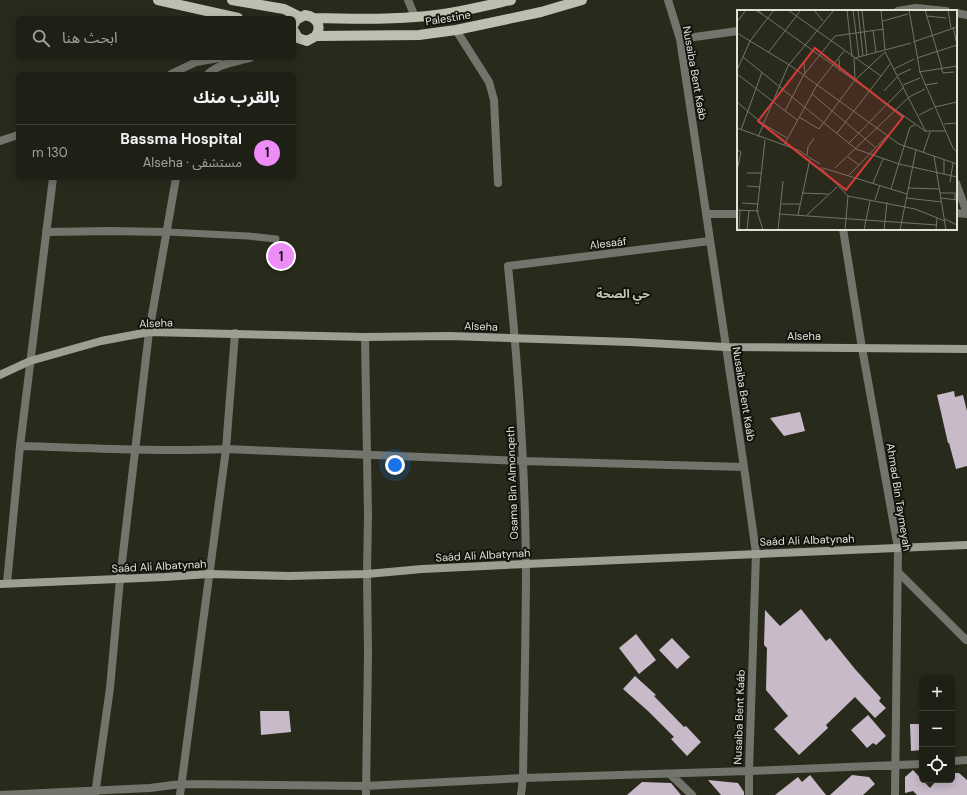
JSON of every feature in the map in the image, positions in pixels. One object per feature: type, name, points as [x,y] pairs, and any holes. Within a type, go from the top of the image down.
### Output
[{"type":"main road","points":[[158,0],[229,16]]},
{"type":"main road","points":[[232,0],[284,9],[288,16]]},
{"type":"main road","name":"Palestine","points":[[314,18],[364,19],[415,17],[452,13],[511,0]]},
{"type":"main road","name":"Palestine","points":[[311,38],[419,35],[456,30],[541,12],[582,0]]},
{"type":"main road","points":[[296,26],[305,15],[314,18],[318,22],[319,27],[318,32],[311,38],[298,38],[296,31]]},
{"type":"main road","name":"Alseha","points":[[0,375],[30,361],[101,341],[149,332],[365,337],[449,336],[726,347],[967,349]]},
{"type":"main road","name":"Saád Ali Albatynah","points":[[2,585],[209,574],[288,576],[367,574],[422,569],[756,553],[967,545]]},
{"type":"street","points":[[408,0],[415,17]]},
{"type":"street","name":"Nusaiba Bent Kaáb","points":[[668,0],[680,39],[756,553],[749,795]]},
{"type":"street","points":[[913,0],[916,10]]},
{"type":"street","points":[[957,13],[967,15]]},
{"type":"street","points":[[456,30],[489,82],[492,90],[494,100],[498,183]]},
{"type":"street","points":[[680,39],[737,31]]},
{"type":"street","points":[[296,43],[311,38]]},
{"type":"street","points":[[177,72],[196,62],[208,60]]},
{"type":"street","points":[[211,72],[217,67],[242,60]]},
{"type":"street","points":[[0,141],[16,136]]},
{"type":"street","points":[[2,585],[53,180]]},
{"type":"street","points":[[95,793],[110,688],[120,579],[149,332],[176,180]]},
{"type":"street","points":[[957,186],[967,213]]},
{"type":"street","points":[[706,214],[737,214]]},
{"type":"street","name":"Ahmad Bin Taymeyah","points":[[843,230],[862,348],[898,548],[894,766],[895,795]]},
{"type":"street","points":[[46,232],[166,232]]},
{"type":"street","name":"Alesaáf","points":[[508,266],[710,241]]},
{"type":"street","name":"Osama Bin Almonqeth","points":[[508,266],[515,339],[523,461],[526,564],[522,794]]},
{"type":"street","points":[[180,795],[226,449],[235,333]]},
{"type":"street","points":[[365,337],[368,454],[366,795]]},
{"type":"street","points":[[20,446],[185,451],[226,449],[523,461],[744,467]]},
{"type":"street","points":[[898,572],[966,640]]},
{"type":"street","points":[[955,761],[967,760]]},
{"type":"street","points":[[0,795],[95,793],[181,784],[365,786],[523,778],[919,764]]},
{"type":"street","points":[[670,774],[692,795]]},
{"type":"lane","points":[[166,232],[276,238]]},
{"type":"building","points":[[954,391],[955,397],[963,395],[967,411],[967,466],[956,469],[948,443],[937,395]]},
{"type":"building","points":[[800,412],[805,431],[784,436],[770,418]]},
{"type":"building","points":[[801,609],[826,641],[830,638],[881,698],[879,701],[886,708],[875,718],[855,697],[826,725],[828,728],[799,755],[774,729],[788,716],[766,690],[767,648],[764,645],[765,610],[780,626]]},
{"type":"building","points":[[636,634],[656,660],[639,674],[619,648]]},
{"type":"building","points":[[672,638],[690,657],[677,669],[659,650]]},
{"type":"building","points":[[635,676],[656,695],[654,696],[684,727],[686,726],[701,742],[687,756],[671,739],[674,737],[623,689]]},
{"type":"building","points":[[260,711],[289,711],[291,732],[261,735]]},
{"type":"building","points":[[868,715],[886,736],[876,745],[873,743],[867,748],[851,730]]},
{"type":"building","points":[[910,724],[919,724],[919,750],[911,751]]},
{"type":"building","points":[[913,770],[919,776],[919,783],[925,783],[930,788],[934,783],[955,783],[955,773],[959,773],[967,780],[967,795],[917,795],[913,791],[905,793],[905,777]]},
{"type":"building","points":[[810,775],[826,795],[775,795],[798,777],[802,782]]},
{"type":"building","points":[[852,775],[869,777],[875,784],[863,795],[830,795]]},
{"type":"building","points":[[708,780],[738,783],[744,792],[744,795],[721,795]]},
{"type":"building","points":[[642,782],[671,783],[681,795],[627,795]]},
{"type":"place","name":"Bassma Hospital","points":[[281,256]]},
{"type":"district","name":"حي الصحة","points":[[623,294]]}]
